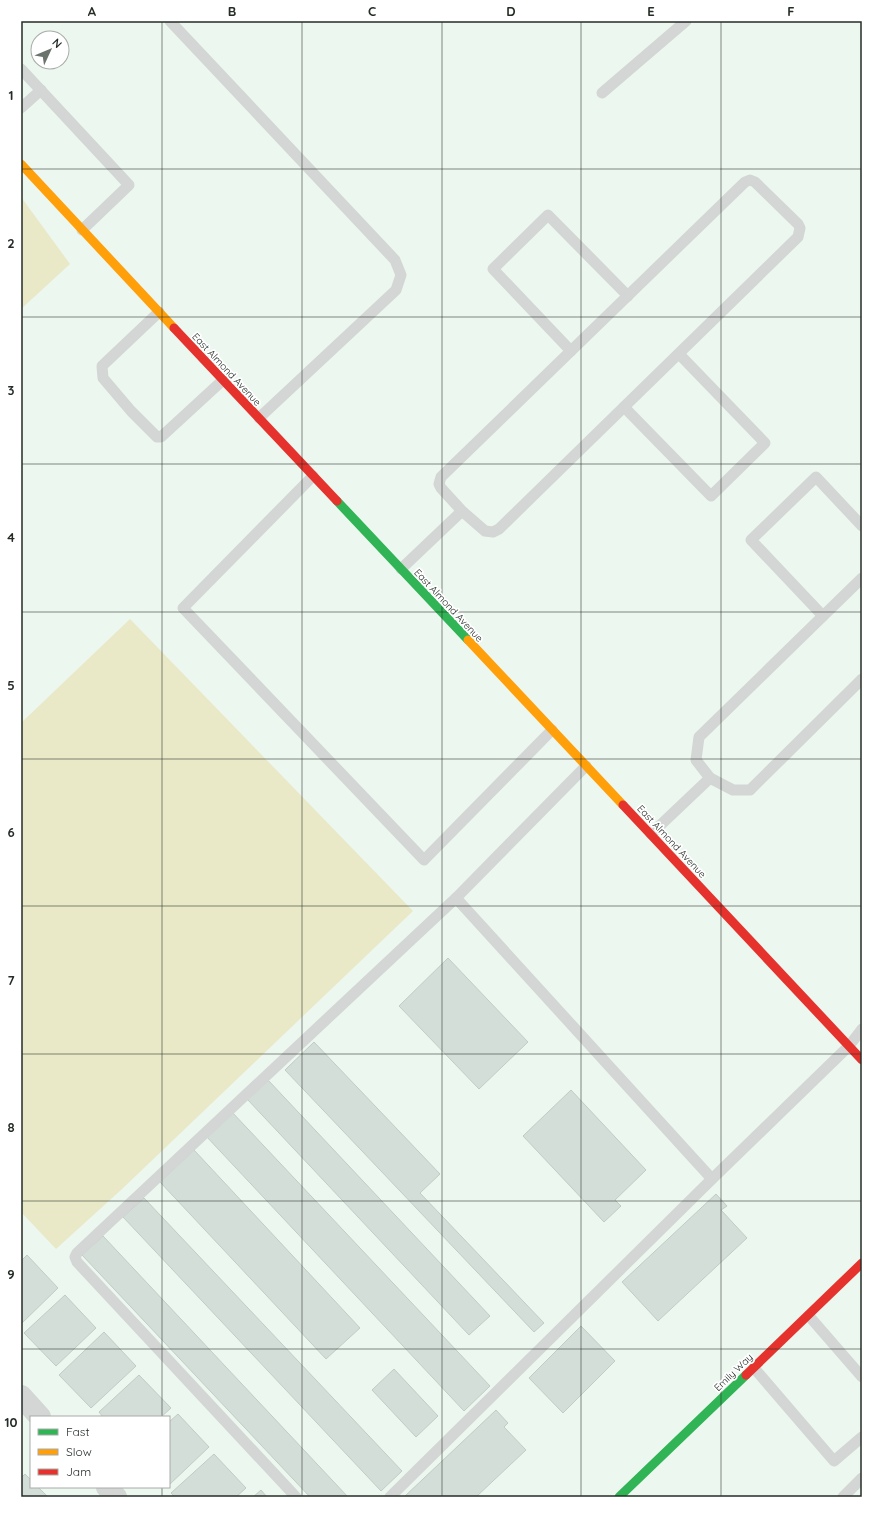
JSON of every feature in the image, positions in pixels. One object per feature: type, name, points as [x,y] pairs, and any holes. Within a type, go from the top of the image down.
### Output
[{"type":"main road","name":"East Almond Avenue","points":[[21,164],[862,1060]]},
{"type":"main road","name":"Emily Way","points":[[619,1497],[809,1316],[862,1263]]},
{"type":"street","points":[[21,1396],[39,1416]]},
{"type":"street","points":[[108,1488],[116,1497]]},
{"type":"lane","points":[[170,21],[394,260],[401,275],[396,290],[259,418]]},
{"type":"lane","points":[[602,93],[686,21]]},
{"type":"lane","points":[[21,69],[128,185],[82,230]]},
{"type":"lane","points":[[21,108],[41,90]]},
{"type":"lane","points":[[750,180],[755,182],[798,224],[800,228],[798,237],[499,529],[493,532],[485,531],[462,511],[441,488],[439,484],[442,477],[571,351],[744,182],[750,180]]},
{"type":"lane","points":[[571,351],[493,269],[548,215],[628,296]]},
{"type":"lane","points":[[159,312],[102,366],[103,378],[131,411],[158,437],[161,437],[223,380]]},
{"type":"lane","points":[[624,407],[711,496],[765,443],[678,354]]},
{"type":"lane","points":[[313,476],[183,608],[424,860],[552,730]]},
{"type":"lane","points":[[823,616],[751,540],[816,477],[862,526]]},
{"type":"lane","points":[[401,570],[462,511]]},
{"type":"lane","points":[[862,578],[699,737],[696,760],[710,778],[733,790],[750,790],[862,679]]},
{"type":"lane","points":[[296,1497],[74,1257],[456,898],[586,766]]},
{"type":"lane","points":[[651,834],[710,778]]},
{"type":"lane","points":[[456,898],[712,1179]]},
{"type":"lane","points":[[390,1497],[848,1046],[862,1029]]},
{"type":"lane","points":[[809,1316],[862,1377]]},
{"type":"lane","points":[[754,1368],[834,1461],[862,1437]]},
{"type":"lane","points":[[843,1497],[862,1478]]},
{"type":"green space","points":[[21,197],[70,264],[21,309]]},
{"type":"green space","points":[[130,619],[413,911],[121,1190],[56,1249],[21,1212],[21,723]]},
{"type":"building","points":[[448,958],[528,1042],[479,1089],[399,1006]]},
{"type":"building","points":[[314,1042],[440,1174],[420,1193],[544,1323],[534,1332],[285,1070]]},
{"type":"building","points":[[268,1080],[490,1316],[469,1335],[247,1099]]},
{"type":"building","points":[[571,1090],[646,1170],[615,1200],[621,1206],[604,1222],[523,1136]]},
{"type":"building","points":[[231,1111],[490,1386],[464,1411],[205,1135]]},
{"type":"building","points":[[194,1150],[360,1328],[326,1359],[160,1182]]},
{"type":"building","points":[[716,1194],[727,1206],[721,1210],[747,1238],[658,1321],[622,1282]]},
{"type":"building","points":[[144,1198],[402,1471],[381,1491],[123,1217]]},
{"type":"building","points":[[103,1236],[348,1497],[310,1497],[82,1255]]},
{"type":"building","points":[[27,1255],[58,1288],[21,1324],[21,1261]]},
{"type":"building","points":[[65,1295],[96,1328],[56,1366],[24,1333]]},
{"type":"building","points":[[581,1326],[615,1361],[563,1413],[529,1378]]},
{"type":"building","points":[[104,1332],[136,1366],[91,1408],[59,1375]]},
{"type":"building","points":[[394,1369],[438,1416],[416,1437],[372,1390]]},
{"type":"building","points":[[139,1375],[171,1408],[162,1416],[102,1416],[99,1412]]},
{"type":"building","points":[[496,1410],[508,1423],[504,1427],[526,1450],[476,1497],[404,1497]]},
{"type":"building","points":[[178,1414],[209,1447],[170,1484],[170,1421]]},
{"type":"building","points":[[214,1454],[246,1488],[236,1497],[175,1497],[171,1493]]},
{"type":"building","points":[[25,1474],[30,1479],[30,1488],[39,1488],[48,1497],[21,1497],[21,1478]]},
{"type":"building","points":[[261,1490],[267,1497],[253,1497]]},
{"type":"traffic: fast","points":[[337,501],[468,640]]},
{"type":"traffic: fast","points":[[619,1497],[746,1375]]},
{"type":"traffic: slow","points":[[21,164],[174,328]]},
{"type":"traffic: slow","points":[[468,640],[623,805]]},
{"type":"traffic: jam","points":[[174,328],[337,501]]},
{"type":"traffic: jam","points":[[623,805],[862,1060]]},
{"type":"traffic: jam","points":[[746,1375],[862,1263]]}]
